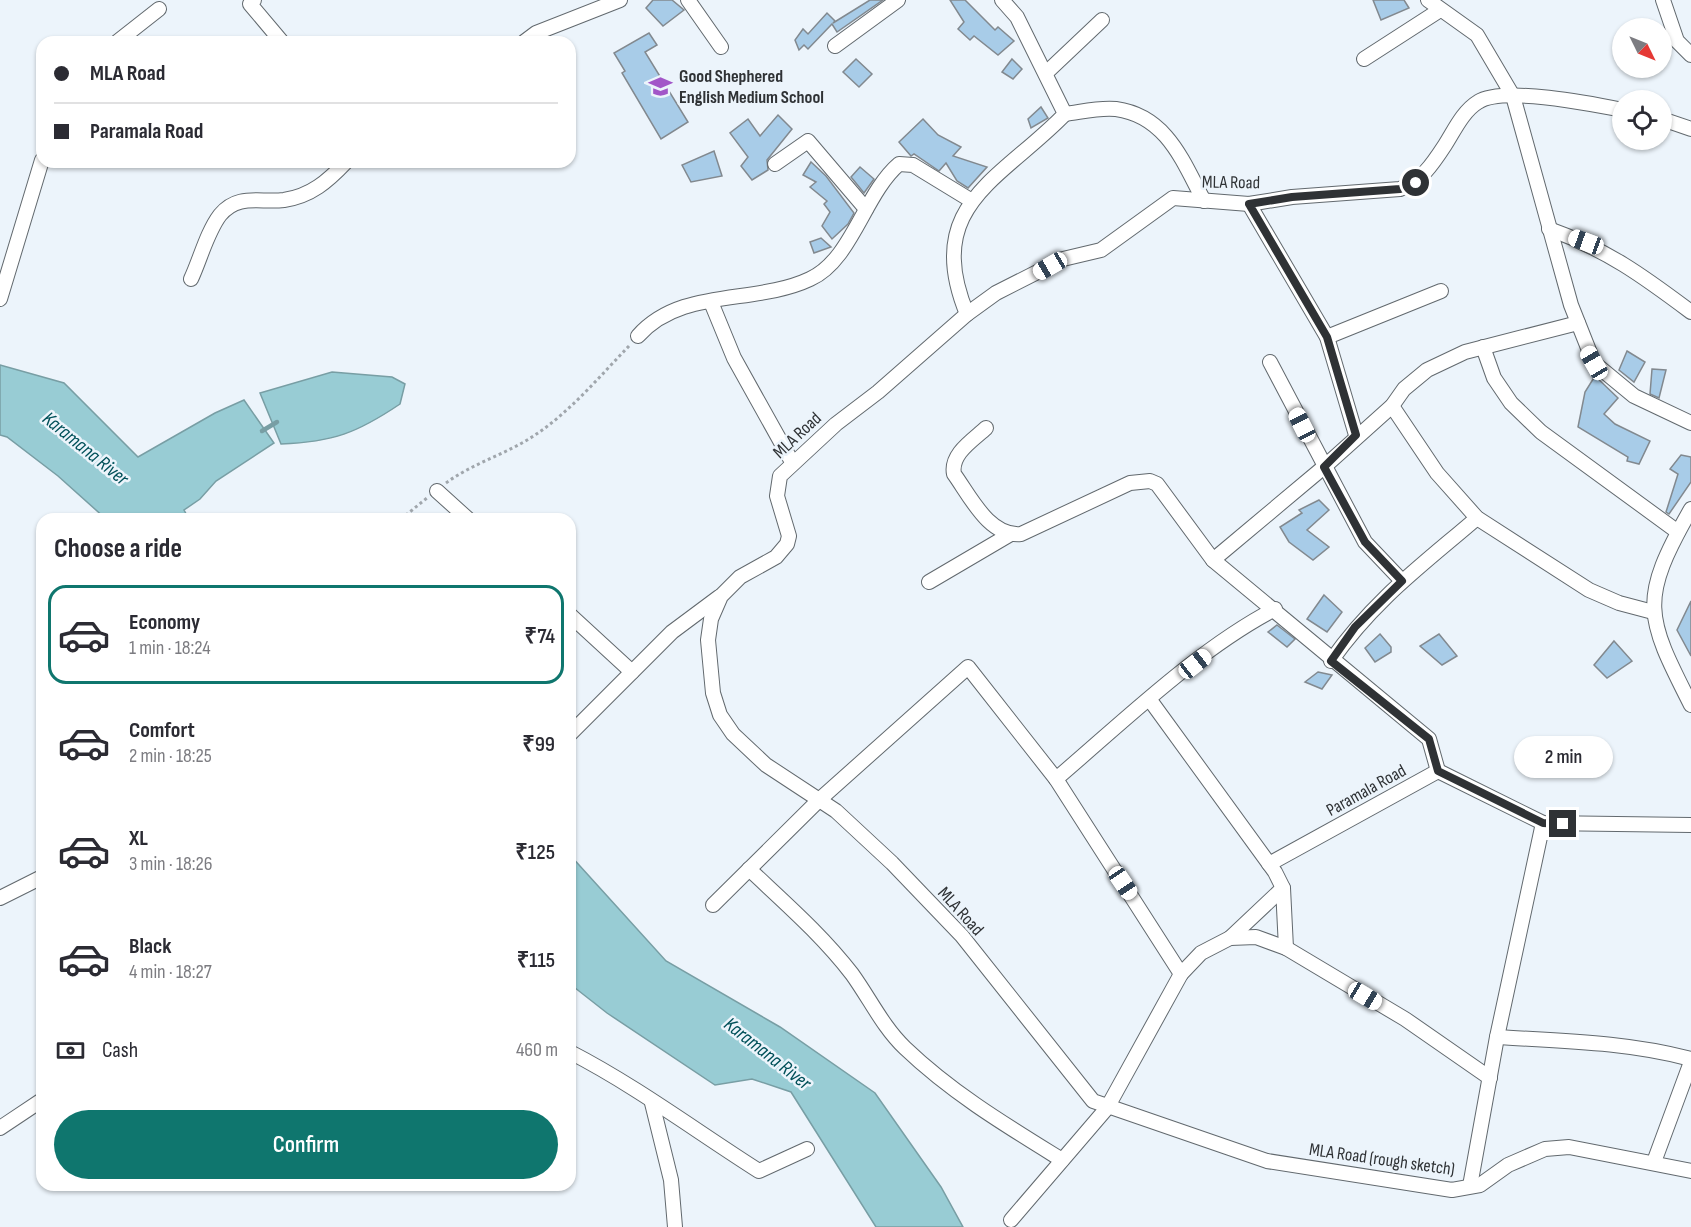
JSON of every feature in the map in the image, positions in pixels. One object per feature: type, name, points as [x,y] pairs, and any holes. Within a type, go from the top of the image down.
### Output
[{"type":"street","points":[[254,0],[250,4],[277,36]]},
{"type":"street","points":[[532,36],[621,0]]},
{"type":"street","points":[[688,0],[722,47]]},
{"type":"street","points":[[835,46],[898,0]]},
{"type":"street","points":[[1002,0],[1017,17],[1065,114]]},
{"type":"street","points":[[1428,0],[1440,10],[1464,23],[1477,35],[1513,96],[1549,229],[1578,322],[1594,363],[1634,396],[1691,423]]},
{"type":"street","points":[[1663,0],[1677,41],[1691,55]]},
{"type":"street","points":[[125,36],[159,9]]},
{"type":"street","points":[[1364,58],[1440,10]]},
{"type":"street","points":[[1046,73],[1102,20]]},
{"type":"street","name":"MLA Road","points":[[1170,1128],[1107,1108],[1094,1101],[1076,1083],[962,936],[892,863],[836,811],[766,765],[733,734],[720,715],[713,693],[708,640],[711,619],[721,596],[740,578],[776,556],[787,544],[789,536],[776,486],[780,476],[792,462],[967,314],[996,293],[1063,259],[1101,250],[1173,198],[1249,204],[1292,197],[1400,189],[1416,183],[1477,102],[1493,95],[1574,100],[1612,108]]},
{"type":"street","points":[[967,314],[953,274],[952,256],[955,236],[972,201],[989,181],[1037,143],[1065,114],[1116,109],[1161,127],[1178,151],[1204,201]]},
{"type":"street","points":[[1672,122],[1691,129]]},
{"type":"street","points":[[775,164],[808,141],[866,209]]},
{"type":"street","points":[[638,336],[660,316],[699,303],[789,288],[821,274],[834,261],[866,209],[899,164],[913,165],[972,201]]},
{"type":"street","points":[[0,299],[40,168]]},
{"type":"street","points":[[191,279],[218,217],[230,206],[242,200],[283,200],[305,194],[319,188],[340,168]]},
{"type":"street","points":[[1249,204],[1327,337],[1356,435]]},
{"type":"street","points":[[1549,229],[1586,242],[1632,268],[1688,305]]},
{"type":"street","points":[[1327,337],[1442,291]]},
{"type":"street","points":[[711,302],[734,358],[792,462]]},
{"type":"street","points":[[1213,560],[1324,467],[1356,435],[1392,406],[1404,389],[1427,370],[1465,352],[1578,322]]},
{"type":"street","points":[[1483,347],[1494,378],[1510,403],[1541,432],[1678,532]]},
{"type":"street","points":[[1270,362],[1365,542],[1402,581]]},
{"type":"street","points":[[1392,406],[1437,473],[1477,518],[1588,590],[1619,603],[1653,612]]},
{"type":"street","points":[[986,428],[960,452],[954,462],[954,474],[987,518],[1000,531],[1010,535]]},
{"type":"street","points":[[929,582],[1010,535],[1021,534],[1130,483],[1150,481],[1164,490],[1213,560],[1275,609],[1331,661],[1429,739],[1438,771],[1543,823],[1691,825]]},
{"type":"street","points":[[437,490],[462,513]]},
{"type":"street","points":[[1691,509],[1669,547],[1657,586],[1653,612],[1660,644],[1691,705]]},
{"type":"street","points":[[1331,661],[1355,627],[1402,581],[1477,518]]},
{"type":"street","points":[[576,728],[672,632],[721,596]]},
{"type":"street","points":[[1056,779],[1150,700],[1250,622],[1275,609]]},
{"type":"street","points":[[576,621],[632,672]]},
{"type":"street","points":[[713,905],[819,800],[968,667],[1056,779],[1181,975]]},
{"type":"street","points":[[1150,700],[1269,864],[1283,888],[1287,948]]},
{"type":"street","name":"Paramala Road","points":[[1269,864],[1438,771]]},
{"type":"street","points":[[1470,1186],[1497,1037],[1543,823]]},
{"type":"street","points":[[749,869],[807,924],[852,974],[889,1031],[906,1049],[975,1107],[1062,1160]]},
{"type":"street","points":[[0,898],[36,880]]},
{"type":"street","points":[[1011,1220],[1107,1108],[1181,975],[1202,953],[1230,938],[1283,888]]},
{"type":"street","points":[[1230,938],[1256,937],[1287,948],[1405,1019],[1490,1078]]},
{"type":"street","points":[[1497,1037],[1606,1043],[1664,1052],[1691,1061],[1654,1162]]},
{"type":"street","points":[[576,1055],[629,1084],[652,1103],[759,1171],[807,1149]]},
{"type":"street","points":[[652,1103],[671,1180],[675,1227]]},
{"type":"street","points":[[0,1128],[36,1104]]},
{"type":"street","name":"MLA Road (rough sketch)","points":[[1170,1128],[1267,1161],[1452,1190],[1480,1185],[1508,1165],[1545,1149],[1569,1147],[1691,1171]]},
{"type":"path","points":[[408,513],[459,474],[536,435],[581,396],[638,336]]},
{"type":"water","name":"Karamana River","points":[[0,365],[64,383],[138,457],[215,413],[244,400],[274,443],[216,481],[200,499],[184,510],[186,513],[99,513],[58,476],[7,437],[0,435]]},
{"type":"water","points":[[332,372],[392,377],[405,384],[400,404],[371,422],[344,434],[315,441],[281,444],[260,393]]},
{"type":"water","name":"Karamana River","points":[[576,862],[666,961],[780,1027],[875,1093],[941,1187],[963,1227],[876,1227],[791,1092],[752,1079],[715,1085],[607,1013],[576,989]]},
{"type":"building","points":[[653,0],[672,0],[684,10],[663,26],[646,8]]},
{"type":"building","points":[[870,0],[883,0],[837,32],[832,24],[808,49],[804,45],[799,50],[795,40],[803,29],[808,34],[827,13],[835,21],[833,23]]},
{"type":"building","points":[[950,0],[965,0],[995,30],[998,27],[1014,41],[998,55],[974,36],[970,40],[958,29],[964,22]]},
{"type":"building","points":[[1373,0],[1404,0],[1409,8],[1381,20]]},
{"type":"building","points":[[649,33],[657,45],[645,52],[688,122],[661,139],[622,73],[625,71],[614,53]]},
{"type":"building","points":[[856,59],[872,74],[859,87],[843,72]]},
{"type":"building","points":[[1012,59],[1022,69],[1013,79],[1002,72]]},
{"type":"building","points":[[1041,107],[1048,118],[1031,128],[1028,119]]},
{"type":"building","points":[[778,115],[792,129],[767,160],[768,170],[752,180],[741,166],[748,157],[730,133],[748,119],[760,136]]},
{"type":"building","points":[[923,119],[938,135],[961,147],[953,156],[987,167],[968,188],[957,181],[946,163],[939,171],[914,154],[911,156],[899,142]]},
{"type":"building","points":[[714,151],[722,176],[691,182],[682,165]]},
{"type":"building","points":[[811,162],[826,176],[854,213],[848,224],[832,239],[822,226],[830,212],[824,204],[827,201],[810,187],[816,182],[803,175]]},
{"type":"building","points":[[860,167],[874,179],[864,193],[851,177]]},
{"type":"building","points":[[821,238],[831,247],[814,253],[810,242]]},
{"type":"building","points":[[1627,351],[1645,362],[1634,382],[1619,370]]},
{"type":"building","points":[[1652,369],[1666,370],[1659,398],[1650,394]]},
{"type":"building","points":[[1595,376],[1618,398],[1604,414],[1615,424],[1650,441],[1639,464],[1627,461],[1628,457],[1578,427],[1585,392]]},
{"type":"building","points":[[1681,455],[1691,457],[1691,482],[1669,514],[1666,512],[1678,474],[1670,469]]},
{"type":"building","points":[[1319,500],[1329,510],[1307,530],[1329,547],[1313,560],[1289,542],[1280,527],[1302,513],[1299,510]]},
{"type":"building","points":[[1324,595],[1342,612],[1327,632],[1307,619]]},
{"type":"building","points":[[1691,601],[1691,656],[1677,630]]},
{"type":"building","points":[[1277,625],[1295,639],[1287,647],[1268,632]]},
{"type":"building","points":[[1380,634],[1391,647],[1391,652],[1375,662],[1365,648]]},
{"type":"building","points":[[1439,634],[1457,656],[1442,665],[1420,646]]},
{"type":"building","points":[[1614,641],[1632,661],[1607,678],[1594,665]]},
{"type":"building","points":[[1318,672],[1332,675],[1322,689],[1305,682]]},
{"type":"waterway","points":[[262,431],[277,422]]},
{"type":"place","name":"Good Shephered English Medium School","points":[[661,86]]},
{"type":"route","points":[[1416,183],[1400,189],[1292,197],[1249,204],[1327,337],[1356,435],[1324,467],[1365,542],[1402,581],[1355,627],[1331,661],[1429,739],[1438,771],[1543,823],[1563,824]]}]
